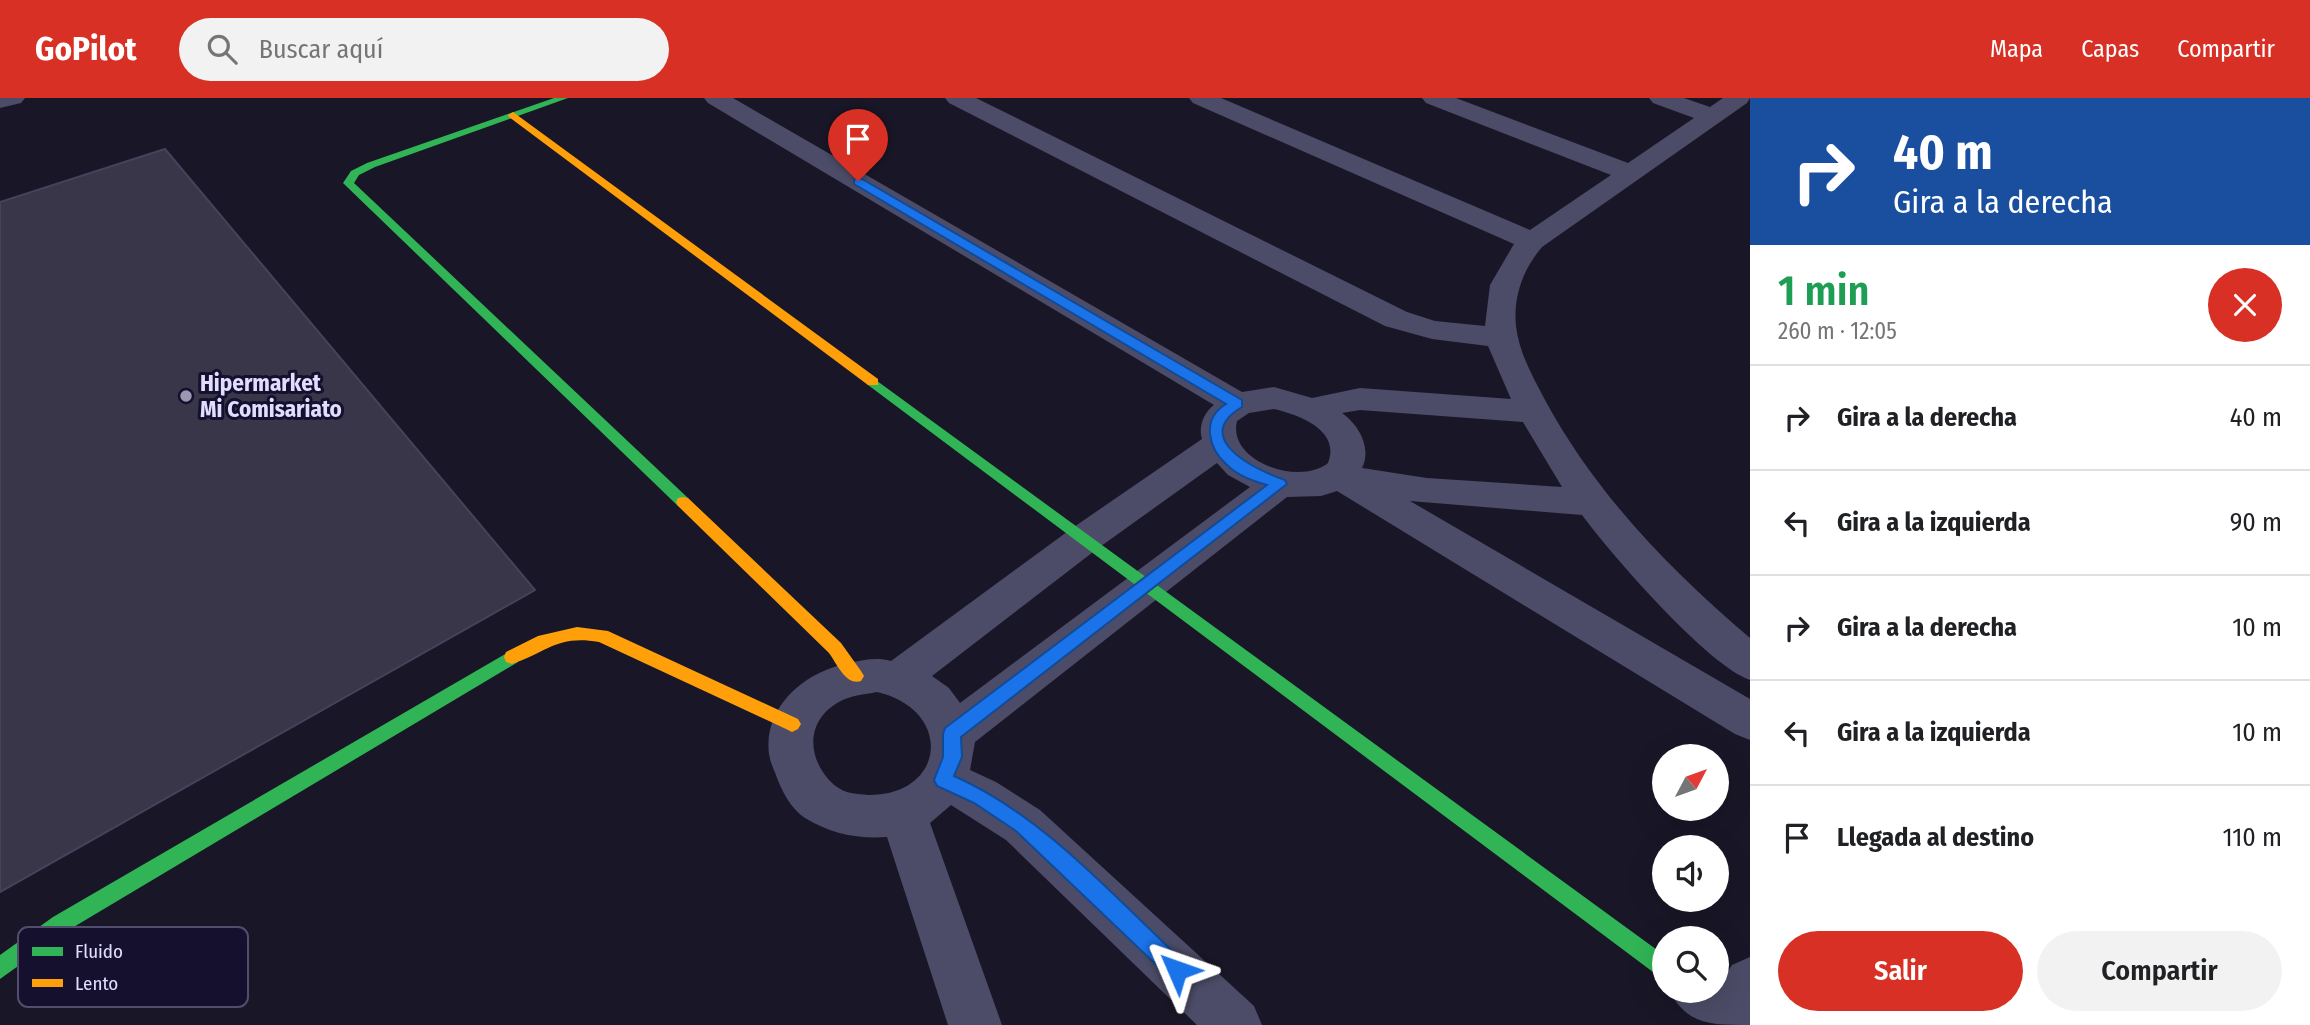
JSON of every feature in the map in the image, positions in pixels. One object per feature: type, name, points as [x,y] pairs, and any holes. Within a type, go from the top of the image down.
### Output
[{"type":"street","points":[[0,101],[13,98]]},
{"type":"street","points":[[564,98],[371,165],[355,173],[348,183],[835,648],[855,676]]},
{"type":"street","points":[[716,98],[1237,404]]},
{"type":"street","points":[[957,98],[1396,319],[1432,330],[1502,338]]},
{"type":"street","points":[[1201,98],[1532,240]]},
{"type":"street","points":[[1434,98],[1630,173]]},
{"type":"street","points":[[1661,98],[1726,107]]},
{"type":"street","points":[[1726,107],[1532,240],[1509,272],[1501,312],[1502,338],[1534,412],[1590,502],[1650,572],[1750,663]]},
{"type":"street","points":[[513,116],[1652,959]]},
{"type":"street","points":[[1274,398],[1315,410],[1332,421],[1347,442],[1349,450],[1348,464],[1338,475],[1323,483],[1302,486],[1279,484],[1253,475],[1232,461],[1219,444],[1216,432],[1218,421],[1225,411],[1237,404],[1274,398]]},
{"type":"street","points":[[1315,410],[1327,404],[1360,399],[1534,412]]},
{"type":"street","points":[[898,679],[1084,539],[1219,444]]},
{"type":"street","points":[[1338,475],[1427,491],[1590,502]]},
{"type":"street","points":[[1338,475],[1750,721]]},
{"type":"street","points":[[952,734],[1279,484]]},
{"type":"street","points":[[55,927],[541,640],[557,634],[581,632],[602,636],[792,724]]},
{"type":"street","points":[[877,675],[898,679],[917,687],[933,700],[945,716],[952,734],[952,757],[943,780],[927,799],[903,813],[872,818],[841,813],[815,798],[796,776],[789,750],[792,724],[806,702],[828,685],[855,676],[877,675]]},
{"type":"street","points":[[943,780],[980,797],[1023,825],[1235,1025]]},
{"type":"street","points":[[903,813],[975,1025]]},
{"type":"street","points":[[0,968],[18,954]]},
{"type":"building","name":"Hipermarket Mi Comisariato","points":[[165,149],[535,590],[0,892],[0,202]]},
{"type":"traffic: fast","points":[[563,98],[371,165],[355,173],[348,183],[683,502]]},
{"type":"traffic: fast","points":[[873,382],[1652,959]]},
{"type":"traffic: fast","points":[[56,927],[512,657]]},
{"type":"traffic: fast","points":[[0,968],[18,955]]},
{"type":"traffic: slow","points":[[513,115],[873,382]]},
{"type":"traffic: slow","points":[[683,502],[835,648],[855,676]]},
{"type":"traffic: slow","points":[[512,657],[534,645],[566,634],[602,636],[792,724]]},
{"type":"place","name":"Hipermarket Mi Comisariato","points":[[186,396]]},
{"type":"route","points":[[858,181],[1237,404],[1225,411],[1218,421],[1216,432],[1219,444],[1232,461],[1253,475],[1279,484],[952,734],[952,757],[943,780],[980,797],[1023,825],[1177,970]]}]
